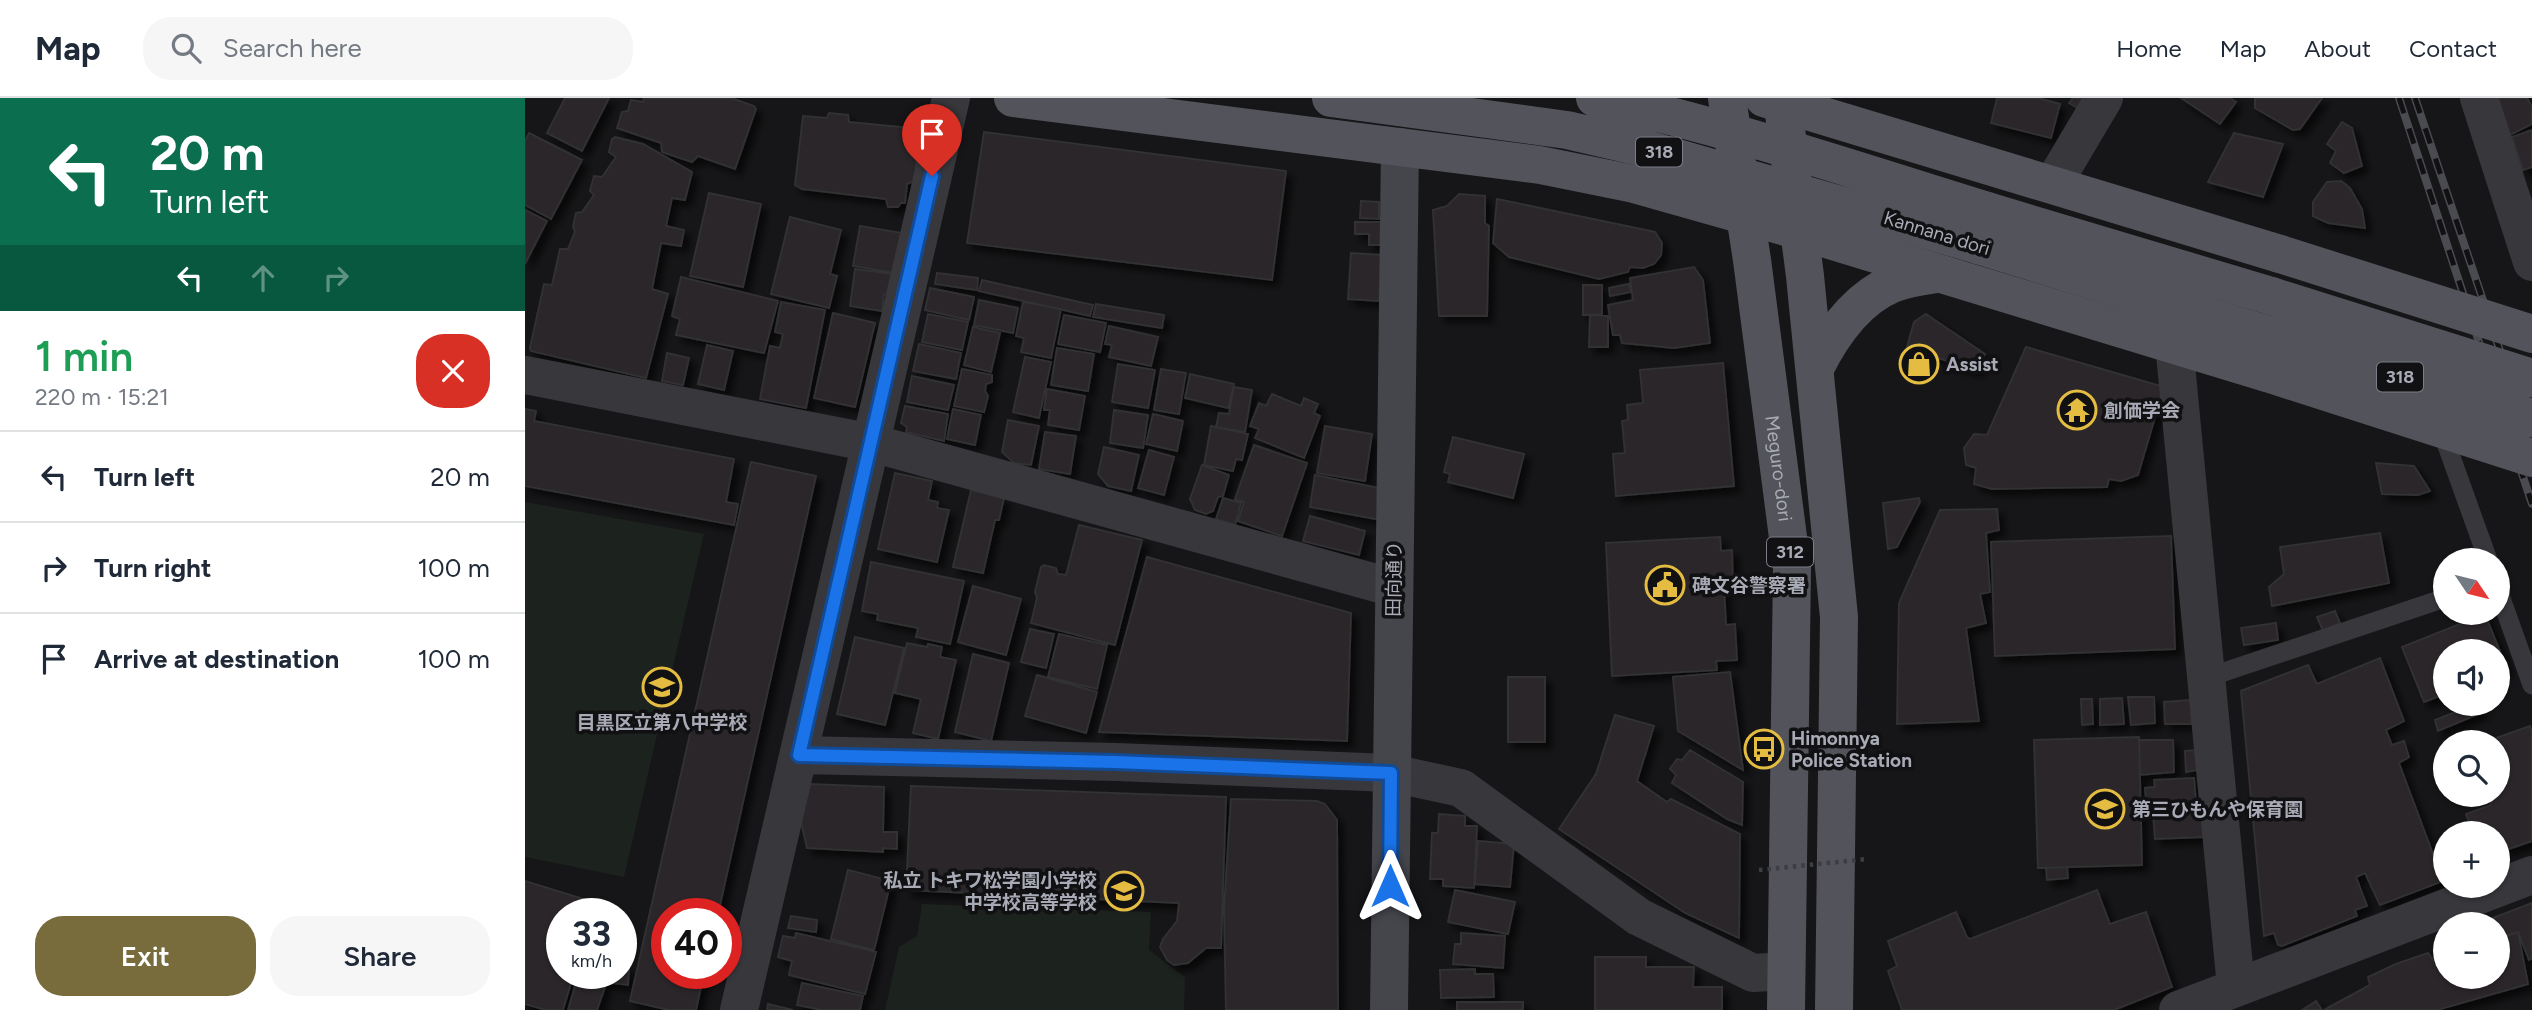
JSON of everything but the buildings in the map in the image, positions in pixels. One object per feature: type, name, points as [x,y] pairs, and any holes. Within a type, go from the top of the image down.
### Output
[{"type":"main road","points":[[1013,98],[1540,165],[1634,184],[2174,344],[2532,458]]},
{"type":"main road","name":"Kannana dori","points":[[1331,98],[1567,130],[1636,146],[2271,296],[2532,378]]},
{"type":"main road","name":"Kannana dori","points":[[1595,98],[1642,108],[1749,138],[2268,335],[2532,418]]},
{"type":"main road","name":"Meguro-dori","points":[[1727,98],[1792,568],[1786,1010]]},
{"type":"main road","points":[[1776,100],[2532,334]]},
{"type":"main road","name":"312","points":[[1776,100],[1800,231],[1839,617],[1834,1010]]},
{"type":"main road","points":[[1815,368],[1838,327],[1862,304],[1894,283],[1936,274]]},
{"type":"street","points":[[739,1010],[951,98]]},
{"type":"street","points":[[2053,184],[2104,98]]},
{"type":"street","points":[[2479,98],[2524,211],[2532,262]]},
{"type":"street","name":"田向通り","points":[[1389,1010],[1400,147]]},
{"type":"street","points":[[2174,344],[2236,987]]},
{"type":"street","points":[[525,375],[872,443],[1394,588]]},
{"type":"street","points":[[799,755],[1115,762],[1391,773],[1461,788],[1639,917],[1753,973],[1786,971]]},
{"type":"street","points":[[2178,1010],[2532,875]]},
{"type":"lane","points":[[2441,429],[2484,548]]},
{"type":"lane","points":[[2206,678],[2433,602]]},
{"type":"lane","points":[[2510,623],[2532,685]]},
{"type":"path","points":[[1759,870],[1867,859]]},
{"type":"shaded area","points":[[525,502],[704,534],[624,877],[525,857]]},
{"type":"shaded area","points":[[922,904],[1151,912],[1149,950],[1185,977],[1184,1010],[885,1010],[899,947],[917,936]]},
{"type":"railway","points":[[2399,98],[2532,504]]},
{"type":"railway","points":[[2415,98],[2532,446]]},
{"type":"place","name":"Assist","points":[[1919,364]]},
{"type":"place","name":"創価学会","points":[[2077,410]]},
{"type":"place","name":"碑文谷警察署","points":[[1665,585]]},
{"type":"place","name":"目黒区立第八中学校","points":[[662,687]]},
{"type":"place","name":"Himonnya Police Station","points":[[1764,749]]},
{"type":"place","name":"第三ひもんや保育園","points":[[2105,809]]},
{"type":"place","name":"私立 トキワ松学園小学校 中学校高等学校","points":[[1124,891]]},
{"type":"route","points":[[932,176],[799,755],[1115,762],[1391,773],[1390,886]]}]
